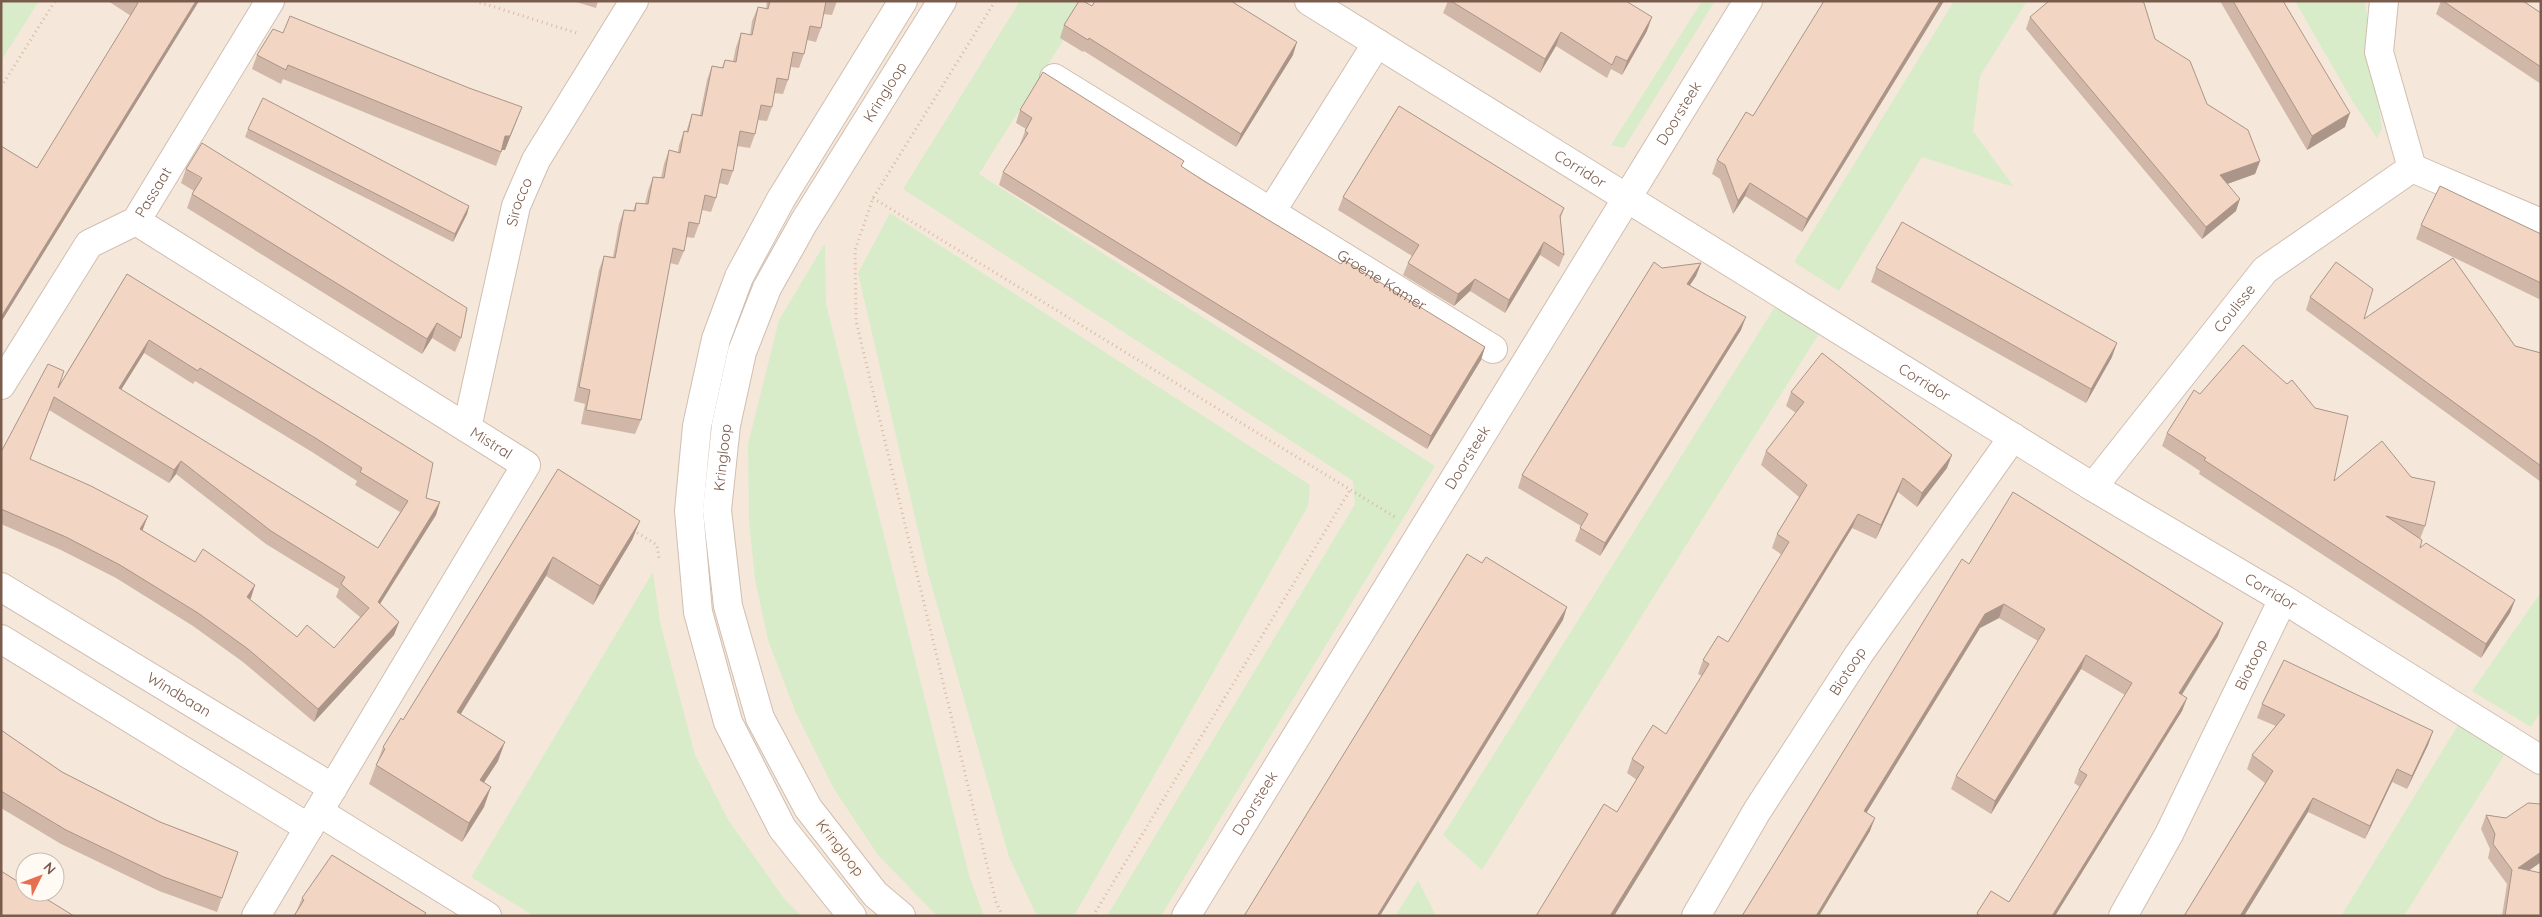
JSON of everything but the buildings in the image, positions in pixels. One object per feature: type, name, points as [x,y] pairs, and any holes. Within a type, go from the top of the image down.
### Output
[{"type":"street","name":"Passaat","points":[[1,385],[89,244],[136,221],[270,1]]},
{"type":"street","name":"Sirocco","points":[[467,428],[516,206],[536,160],[634,1]]},
{"type":"street","name":"Kringloop","points":[[852,916],[782,828],[728,722],[698,612],[689,511],[697,426],[716,339],[739,277],[781,199],[903,1]]},
{"type":"street","name":"Kringloop","points":[[901,916],[875,894],[808,808],[760,718],[728,606],[717,510],[726,425],[742,352],[767,288],[804,222],[942,1]]},
{"type":"street","name":"Corridor","points":[[1309,1],[2093,487],[2283,599],[2539,755]]},
{"type":"street","name":"Doorsteek","points":[[1186,916],[1748,1]]},
{"type":"street","points":[[2384,1],[2379,52],[2412,168],[2541,223]]},
{"type":"street","points":[[1271,212],[1377,43]]},
{"type":"street","name":"Groene Kamer","points":[[1054,78],[1493,349]]},
{"type":"street","name":"Coulisse","points":[[2093,487],[2265,270],[2412,168]]},
{"type":"street","name":"Mistral","points":[[136,221],[526,465],[333,788]]},
{"type":"street","name":"Biotoop","points":[[1696,916],[1757,811],[1859,654],[2013,437]]},
{"type":"street","name":"Windbaan","points":[[1,587],[333,788]]},
{"type":"street","name":"Biotoop","points":[[2123,916],[2169,834],[2283,599]]},
{"type":"street","points":[[1,639],[314,820],[487,916]]},
{"type":"street","points":[[256,916],[333,788]]},
{"type":"path","points":[[1,87],[55,1]]},
{"type":"path","points":[[475,1],[609,43]]},
{"type":"path","points":[[995,1],[873,198],[855,250],[856,321],[996,902],[1003,916]]},
{"type":"path","points":[[873,198],[1422,534]]},
{"type":"path","points":[[1093,916],[1350,490]]},
{"type":"shaded area","points":[[1,1],[2541,1],[2541,916],[1,916]]},
{"type":"green space","points":[[1,1],[39,1],[1,61]]},
{"type":"green space","points":[[1020,1],[1088,1],[979,174],[1435,466],[1161,916],[1107,916],[1355,504],[1353,481],[903,189]]},
{"type":"green space","points":[[1702,1],[1715,1],[1624,148],[1611,145]]},
{"type":"green space","points":[[1954,1],[2027,1],[1980,76],[1973,131],[2014,187],[1922,157],[1839,291],[1794,262]]},
{"type":"green space","points":[[2295,1],[2365,1],[2382,129],[2377,138],[2353,102]]},
{"type":"green space","points":[[890,213],[1310,485],[1308,506],[1074,916],[1037,916],[1009,857],[928,573],[858,273]]},
{"type":"green space","points":[[825,243],[826,304],[969,875],[984,916],[937,916],[878,855],[834,789],[795,711],[768,640],[755,579],[749,523],[748,444],[779,320]]},
{"type":"green space","points":[[1778,302],[1822,329],[1482,870],[1443,835]]},
{"type":"green space","points":[[653,572],[660,622],[695,755],[729,821],[783,897],[801,916],[534,916],[471,877]]},
{"type":"green space","points":[[2541,592],[2541,711],[2531,727],[2472,691]]},
{"type":"green space","points":[[2460,722],[2505,754],[2404,916],[2341,916]]},
{"type":"green space","points":[[1418,880],[1436,916],[1395,916]]}]
